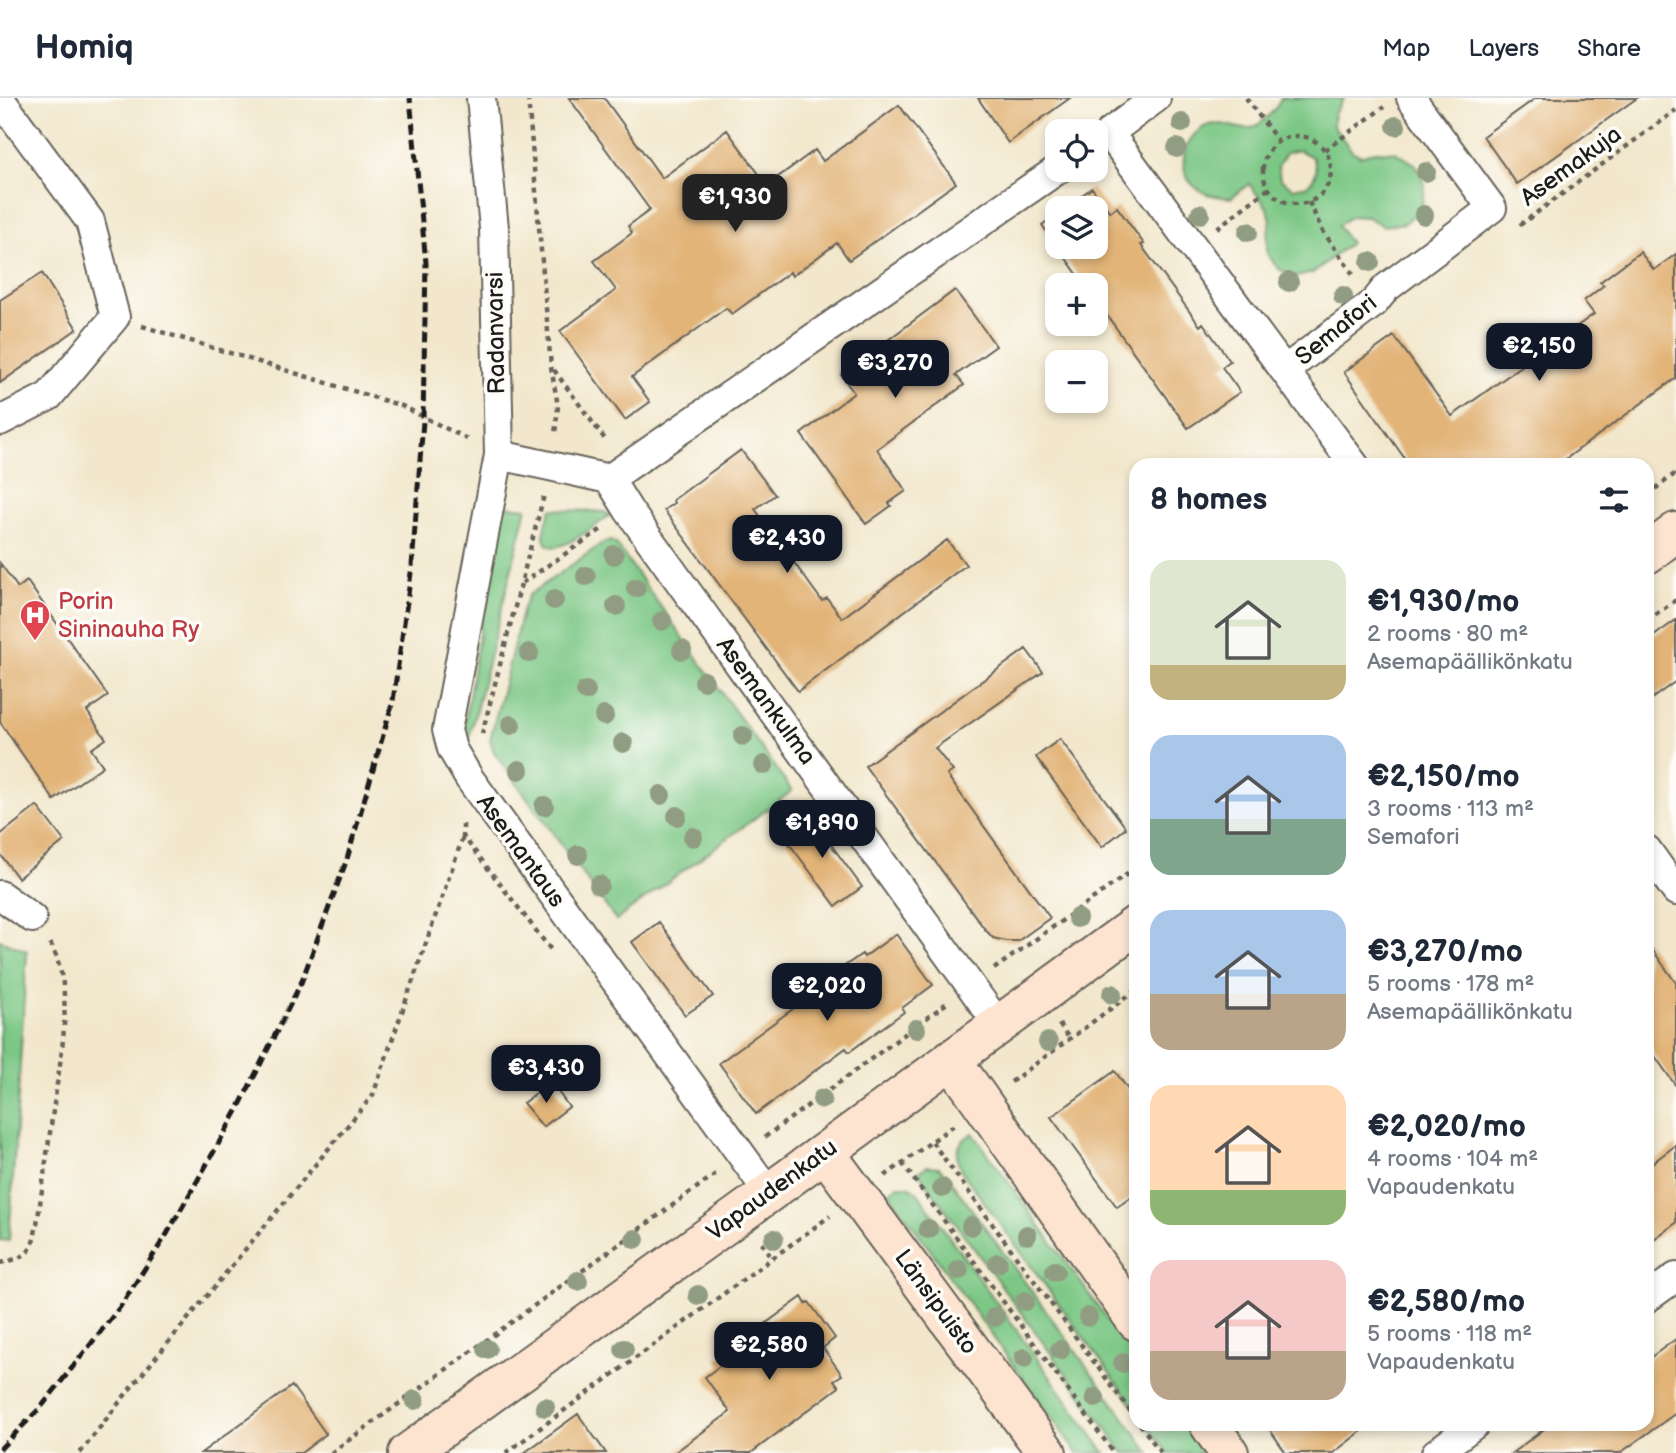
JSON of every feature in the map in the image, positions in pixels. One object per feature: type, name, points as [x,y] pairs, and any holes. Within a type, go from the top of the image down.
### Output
[{"type":"street","name":"Radanvarsi","points":[[481,98],[494,228],[499,455]]},
{"type":"street","name":"Semafori","points":[[1108,134],[1156,98]]},
{"type":"street","points":[[0,99],[90,220],[115,317],[49,396],[0,421]]},
{"type":"street","name":"Semafori","points":[[1108,145],[1194,246],[1285,370],[1374,303],[1385,288],[1492,208],[1399,102]]},
{"type":"street","points":[[499,455],[609,479],[1045,178]]},
{"type":"street","points":[[1285,370],[1349,458]]},
{"type":"street","name":"Asemantaus","points":[[499,455],[447,730],[452,749],[469,778],[740,1154],[755,1204]]},
{"type":"street","name":"Asemankulma","points":[[609,479],[629,511],[998,1024]]},
{"type":"street","points":[[1654,549],[1676,532]]},
{"type":"street","points":[[1654,860],[1676,891]]},
{"type":"street","points":[[0,895],[32,918]]},
{"type":"street","name":"Vapaudenkatu","points":[[408,1453],[755,1204],[1129,930]]},
{"type":"street","points":[[951,1059],[1129,1311]]},
{"type":"street","name":"Länsipuisto","points":[[825,1152],[1047,1453]]},
{"type":"street","points":[[1654,1293],[1676,1277]]},
{"type":"street","points":[[1214,1431],[1229,1453]]},
{"type":"street","points":[[1436,1453],[1466,1431]]},
{"type":"path","points":[[80,1453],[224,1273],[373,1095],[463,836],[462,814],[469,778],[551,468],[558,406],[551,367],[528,98]]},
{"type":"path","points":[[1246,98],[1279,141]]},
{"type":"path","points":[[1325,150],[1399,102]]},
{"type":"path","name":"Asemakuja","points":[[1520,225],[1676,110]]},
{"type":"path","points":[[1293,135],[1305,136],[1325,150],[1332,170],[1329,182],[1319,196],[1298,204],[1286,202],[1268,189],[1263,172],[1264,160],[1270,149],[1279,141],[1293,135]]},
{"type":"path","points":[[1194,246],[1268,189]]},
{"type":"path","points":[[1309,202],[1322,230],[1374,303]]},
{"type":"path","points":[[115,317],[402,406],[499,455]]},
{"type":"path","points":[[1654,490],[1676,473]]},
{"type":"path","points":[[522,584],[629,511]]},
{"type":"path","points":[[1654,615],[1676,600]]},
{"type":"path","points":[[463,836],[555,956]]},
{"type":"path","points":[[331,1453],[1129,873]]},
{"type":"path","points":[[0,1263],[23,1257],[32,1246],[64,1017],[58,956],[45,933],[32,918]]},
{"type":"path","points":[[506,1453],[1129,995]]},
{"type":"path","points":[[932,1142],[1129,1409]]},
{"type":"path","points":[[902,1163],[1114,1453]]},
{"type":"path","points":[[709,1164],[713,1176],[755,1204],[772,1258]]},
{"type":"path","points":[[1145,1431],[1161,1453]]},
{"type":"green space","points":[[1281,98],[1344,98],[1334,114],[1333,126],[1352,151],[1361,156],[1375,151],[1395,152],[1415,164],[1425,184],[1422,207],[1405,223],[1383,226],[1367,217],[1351,216],[1338,226],[1350,243],[1313,273],[1296,277],[1280,270],[1267,254],[1267,236],[1271,220],[1268,209],[1249,184],[1231,198],[1205,193],[1189,180],[1184,160],[1189,142],[1201,129],[1213,124],[1251,128],[1264,120]],"holes":[[[1299,150],[1312,157],[1316,172],[1308,185],[1293,188],[1280,179],[1278,166],[1286,153]]]},
{"type":"green space","points":[[503,506],[527,508],[468,742],[464,727],[499,512]]},
{"type":"green space","points":[[551,509],[604,512],[610,515],[574,540],[554,547],[547,545],[544,537]]},
{"type":"green space","points":[[610,541],[616,544],[792,791],[616,920],[494,752],[490,740],[523,608],[529,595],[603,543]]},
{"type":"green space","points":[[0,940],[27,951],[9,1241],[0,1240]]},
{"type":"green space","points":[[973,1133],[1129,1349],[1129,1399],[962,1172],[957,1154],[963,1141]]},
{"type":"green space","points":[[927,1166],[939,1167],[948,1177],[1129,1424],[1129,1431],[1134,1431],[1150,1453],[1124,1453],[918,1172]]},
{"type":"green space","points":[[898,1186],[908,1186],[917,1192],[1105,1453],[1077,1453],[889,1193]]},
{"type":"green space","points":[[1152,1431],[1187,1431],[1203,1453],[1168,1453]]},
{"type":"building","points":[[569,98],[604,98],[662,178],[727,130],[767,185],[815,150],[823,161],[899,105],[956,183],[849,260],[837,243],[792,276],[790,272],[732,314],[726,308],[632,377],[650,402],[625,420],[560,331],[616,290],[594,261],[632,233],[628,226],[650,210]]},
{"type":"building","points":[[978,98],[1070,98],[1008,143]]},
{"type":"building","points":[[1536,98],[1637,98],[1517,184],[1483,136]]},
{"type":"building","points":[[1092,188],[1098,196],[1081,196]]},
{"type":"building","points":[[1117,207],[1200,326],[1203,323],[1230,361],[1222,367],[1240,392],[1188,428],[1108,317],[1108,273],[1076,273],[1067,259],[1108,259],[1108,209],[1110,212]]},
{"type":"building","points":[[1640,252],[1654,270],[1676,254],[1676,378],[1567,458],[1404,458],[1344,372],[1394,336],[1452,416],[1594,314],[1584,301],[1604,285],[1600,282]]},
{"type":"building","points":[[42,273],[77,329],[0,383],[0,300]]},
{"type":"building","points":[[955,290],[996,346],[956,375],[964,385],[877,449],[906,491],[866,524],[801,434],[854,393],[841,375]]},
{"type":"building","points":[[741,450],[775,495],[755,509],[822,601],[827,598],[842,618],[947,540],[966,565],[798,691],[664,510],[674,503],[673,500]]},
{"type":"building","name":"Porin Sininauha Ry","points":[[0,563],[18,588],[27,581],[108,696],[87,711],[106,739],[91,749],[103,766],[54,800],[0,722]]},
{"type":"building","points":[[1676,620],[1676,681],[1654,697],[1654,636]]},
{"type":"building","points":[[1026,649],[1043,672],[935,748],[953,771],[947,775],[1050,918],[1018,941],[1006,941],[993,938],[984,928],[865,766]]},
{"type":"building","points":[[1060,739],[1126,828],[1102,847],[1036,757]]},
{"type":"building","points":[[37,806],[64,841],[18,878],[0,854],[0,835]]},
{"type":"building","points":[[808,813],[862,887],[836,906],[782,834]]},
{"type":"building","points":[[659,922],[713,996],[685,1015],[632,942]]},
{"type":"building","points":[[896,934],[933,985],[902,1008],[904,1012],[849,1052],[846,1048],[756,1114],[719,1063],[809,997],[806,993]]},
{"type":"building","points":[[1654,952],[1676,983],[1676,1086],[1654,1055]]},
{"type":"building","points":[[1115,1071],[1129,1091],[1129,1199],[1117,1207],[1051,1117]]},
{"type":"building","points":[[551,1082],[569,1107],[543,1127],[523,1103]]},
{"type":"building","points":[[1676,1145],[1676,1223],[1654,1239],[1654,1162]]},
{"type":"building","points":[[802,1297],[806,1304],[809,1302],[835,1338],[823,1348],[842,1375],[834,1380],[839,1387],[751,1453],[674,1453],[730,1412],[705,1377],[721,1365],[717,1359]]},
{"type":"building","points":[[1676,1339],[1676,1413],[1654,1429],[1654,1355]]},
{"type":"building","points":[[292,1386],[326,1434],[301,1453],[201,1453]]},
{"type":"building","points":[[578,1414],[606,1453],[524,1453]]},
{"type":"building","points":[[1271,1431],[1362,1431],[1333,1453],[1286,1453]]},
{"type":"building","points":[[1542,1431],[1651,1431],[1620,1453],[1512,1453]]},
{"type":"railway","points":[[0,1449],[42,1406],[120,1307],[167,1234],[237,1111],[301,983],[347,859],[393,701],[412,566],[423,421],[426,263],[410,98]]},
{"type":"place","name":"Porin Sininauha Ry","points":[[35,642]]}]
